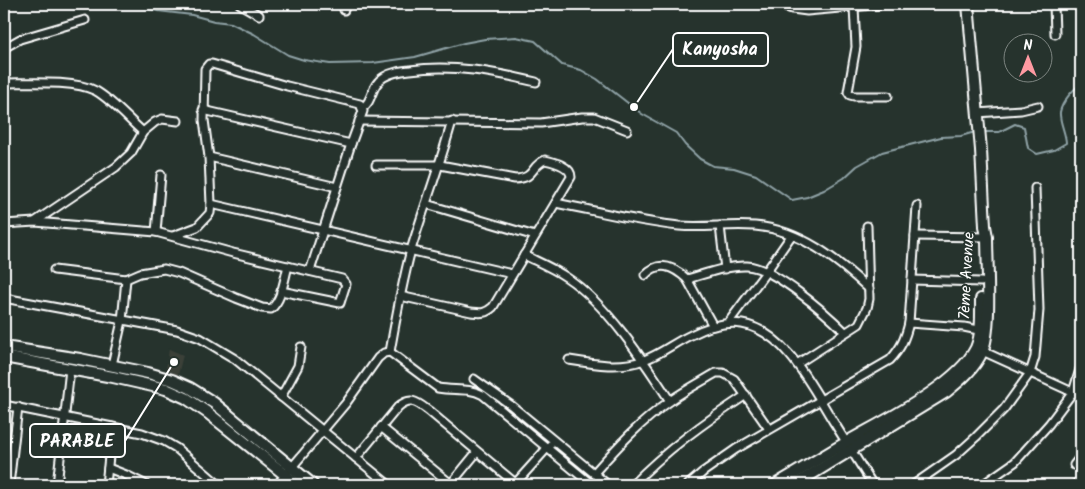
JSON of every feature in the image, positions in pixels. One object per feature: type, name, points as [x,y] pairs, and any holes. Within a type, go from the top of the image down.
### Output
[{"type":"street","points":[[240,4],[259,15]]},
{"type":"street","points":[[778,4],[799,7],[884,4]]},
{"type":"street","name":"7ème Avenue","points":[[775,485],[946,392],[964,378],[975,365],[983,331],[984,226],[981,150],[968,4]]},
{"type":"street","points":[[1054,4],[1055,34]]},
{"type":"street","points":[[848,6],[856,47],[848,92],[850,96],[888,96]]},
{"type":"street","points":[[4,48],[20,39],[85,20]]},
{"type":"street","points":[[173,236],[197,227],[210,213],[212,204],[203,110],[205,69],[209,64],[360,104],[363,107]]},
{"type":"street","points":[[363,107],[368,103],[375,85],[384,77],[396,72],[441,67],[489,71],[536,82]]},
{"type":"street","points":[[4,83],[75,85],[89,88],[108,100],[143,132]]},
{"type":"street","points":[[977,114],[1021,110],[1038,106]]},
{"type":"street","points":[[310,271],[351,144],[364,110],[363,107]]},
{"type":"street","points":[[203,110],[351,144]]},
{"type":"street","points":[[360,121],[541,123],[594,117],[627,130]]},
{"type":"street","points":[[35,222],[116,167],[131,153],[143,132],[155,122],[162,119],[178,121]]},
{"type":"street","points":[[390,352],[411,250],[440,165],[452,122]]},
{"type":"street","points":[[209,157],[337,187]]},
{"type":"street","points":[[376,165],[440,165],[515,179],[530,175],[540,162],[545,160],[571,172],[571,177],[556,203],[493,307],[488,312],[482,314],[400,296]]},
{"type":"street","points":[[156,232],[161,175]]},
{"type":"street","points":[[913,485],[956,456],[1004,409],[1030,373],[1035,357],[1039,310],[1035,188]]},
{"type":"street","points":[[556,203],[678,226],[755,226],[773,229],[809,243],[847,269],[869,289]]},
{"type":"street","points":[[212,204],[512,274]]},
{"type":"street","points":[[426,204],[536,236]]},
{"type":"street","points":[[688,485],[703,472],[769,429],[890,360],[900,350],[906,338],[909,323],[917,206]]},
{"type":"street","points":[[4,224],[35,222],[156,232],[345,281],[346,288],[340,303],[281,291]]},
{"type":"street","points":[[720,226],[725,269]]},
{"type":"street","points":[[797,364],[859,324],[864,317],[868,308],[869,289],[867,226]]},
{"type":"street","points":[[728,323],[791,236]]},
{"type":"street","points":[[915,236],[984,237]]},
{"type":"street","name":"7ème Avenue","points":[[983,331],[981,282],[984,237]]},
{"type":"street","points":[[524,255],[566,277],[584,291],[644,360],[670,401]]},
{"type":"street","points":[[54,270],[126,279],[140,273],[164,269],[179,273],[254,305],[271,309],[276,305],[288,266]]},
{"type":"street","points":[[645,275],[651,269],[658,266],[674,269],[687,280],[712,326]]},
{"type":"street","points":[[687,280],[725,269],[754,267],[766,272],[798,292],[830,317],[845,332]]},
{"type":"street","points":[[112,365],[122,321],[126,279]]},
{"type":"street","points":[[912,280],[981,282]]},
{"type":"street","points":[[4,298],[177,330],[200,338],[236,358],[389,485]]},
{"type":"street","points":[[569,360],[622,364],[644,360],[690,335],[712,326],[728,323],[743,324],[758,329],[774,339],[797,364],[873,485]]},
{"type":"street","points":[[909,323],[983,331]]},
{"type":"street","points":[[4,347],[112,365],[172,380],[190,388],[214,403],[288,471],[298,485]]},
{"type":"street","points":[[282,397],[298,366],[301,347]]},
{"type":"street","points":[[979,350],[1081,396]]},
{"type":"street","points":[[277,485],[346,403],[378,358],[384,353],[390,352],[438,388],[446,390],[474,390],[483,395],[592,485]]},
{"type":"street","points":[[4,357],[144,383],[166,389],[186,398],[288,471],[313,485]]},
{"type":"street","points":[[982,485],[1015,462],[1050,424],[1073,392],[1081,366]]},
{"type":"street","points":[[57,485],[70,370]]},
{"type":"street","points":[[594,473],[617,446],[649,417],[670,401],[716,373],[729,375],[734,379],[769,429]]},
{"type":"street","points":[[474,379],[512,406],[608,485]]},
{"type":"street","points":[[632,485],[679,442],[746,395]]},
{"type":"street","points":[[356,458],[398,407],[410,400],[429,411],[514,484],[554,441]]},
{"type":"street","points":[[4,405],[66,416],[142,433],[164,441],[182,454],[214,484]]},
{"type":"street","points":[[9,485],[7,472],[18,407]]},
{"type":"street","points":[[106,485],[112,427]]},
{"type":"street","points":[[381,427],[451,485],[477,452]]},
{"type":"street","name":"7ème Avenue","points":[[794,485],[849,446]]},
{"type":"street","points":[[1074,465],[1081,456]]},
{"type":"street","points":[[108,468],[146,485]]},
{"type":"street","points":[[1074,485],[1081,481]]},
{"type":"shaded area","points":[[169,349],[183,355],[178,375],[166,370]]},
{"type":"waterway","points":[[4,6],[12,4]]},
{"type":"waterway","points":[[130,4],[158,11],[192,15],[231,23],[254,34],[288,55],[304,60],[330,64],[373,63],[415,57],[485,39],[516,37],[535,41],[562,65],[581,70],[597,79],[642,114],[676,133],[685,145],[700,159],[713,166],[734,168],[756,175],[792,200],[807,197],[824,190],[844,178],[857,166],[882,152],[941,137],[961,136],[975,132]]},
{"type":"waterway","points":[[982,132],[999,132],[1015,124],[1024,127],[1028,148],[1037,154],[1054,150],[1066,143],[1061,123],[1061,108],[1068,96],[1081,84]]},
{"type":"place","name":"Kanyosha","points":[[634,107]]},
{"type":"place","name":"PARABLE","points":[[174,362]]}]
